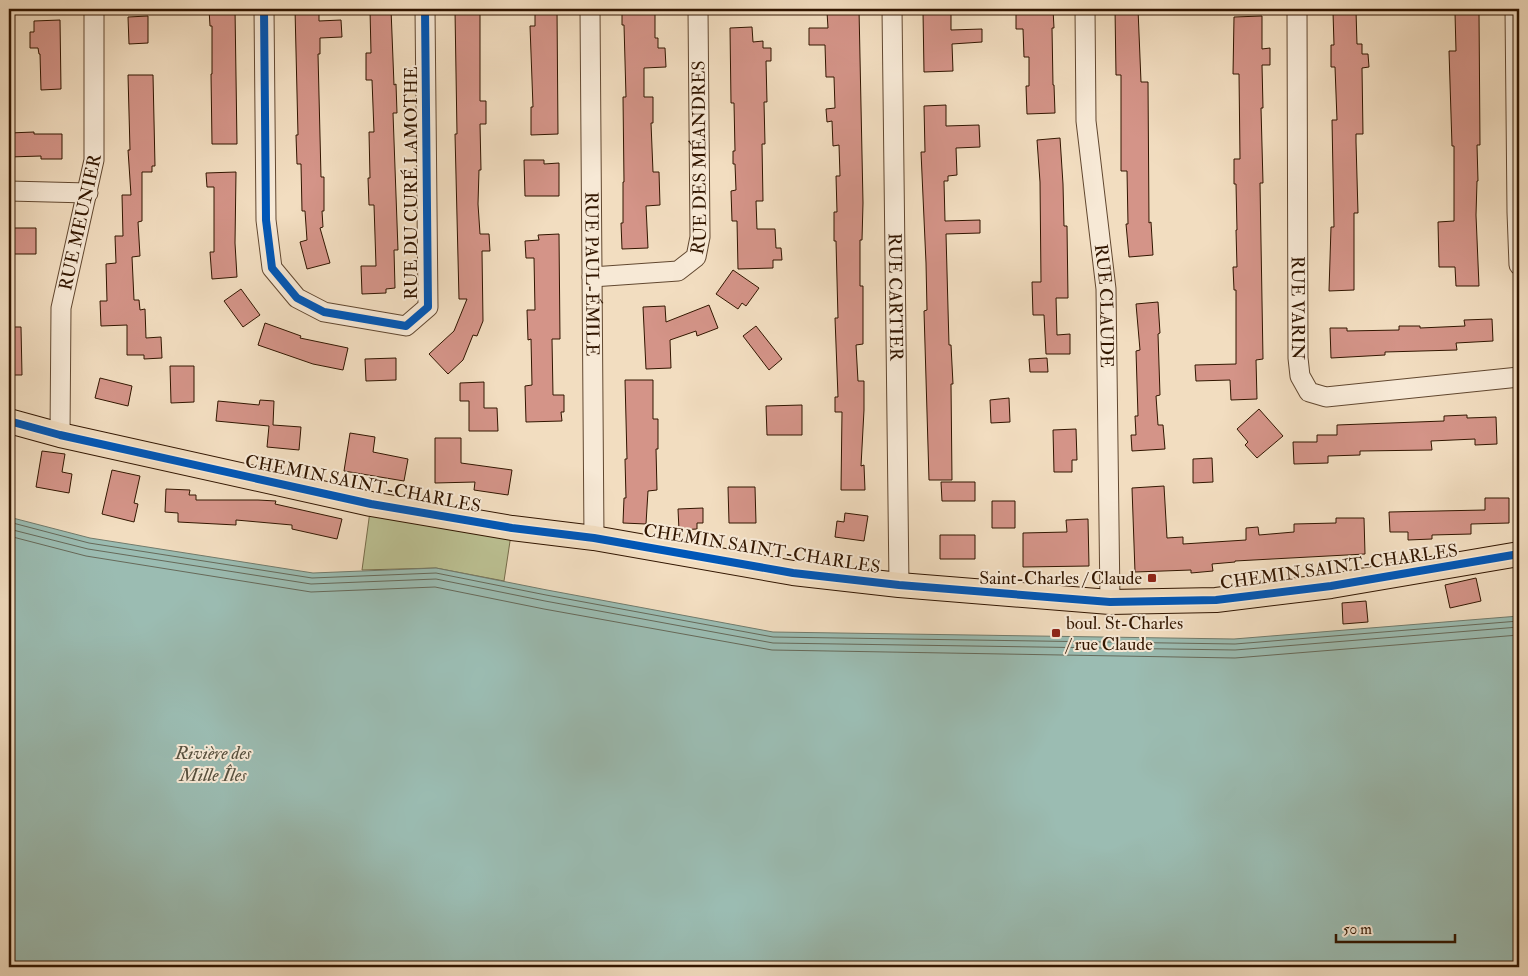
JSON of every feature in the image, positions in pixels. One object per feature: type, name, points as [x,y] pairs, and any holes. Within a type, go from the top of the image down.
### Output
[{"type":"main road","name":"CHEMIN SAINT-CHARLES","points":[[9,421],[371,504],[512,528],[594,538],[792,573],[899,585],[1110,602],[1216,600],[1331,586],[1519,554]]},
{"type":"street","name":"RUE MEUNIER","points":[[60,434],[61,308],[94,160],[94,9]]},
{"type":"street","name":"RUE DU CURÉ LAMOTHE","points":[[264,9],[266,220],[272,268],[298,298],[324,312],[406,326],[428,307],[425,9]]},
{"type":"street","name":"RUE PAUL-ÉMILE","points":[[590,9],[594,538]]},
{"type":"street","name":"RUE DES MÉANDRES","points":[[592,277],[678,271],[696,257],[700,237],[698,9]]},
{"type":"street","name":"RUE CARTIER","points":[[892,9],[899,585]]},
{"type":"street","name":"RUE CLAUDE","points":[[1085,9],[1086,121],[1106,289],[1110,602]]},
{"type":"street","name":"RUE VARIN","points":[[1297,9],[1298,358],[1300,376],[1309,392],[1326,396],[1519,377]]},
{"type":"street","points":[[1515,9],[1519,265]]},
{"type":"street","points":[[9,191],[88,193]]},
{"type":"green space","points":[[371,504],[512,528],[504,581],[436,568],[362,570]]},
{"type":"water","name":"Rivière des Mille Îles","points":[[9,517],[90,538],[313,573],[436,568],[773,632],[1234,639],[1519,616],[1519,967],[9,967]]},
{"type":"building","points":[[209,9],[235,9],[237,144],[212,144],[212,26],[210,26]]},
{"type":"building","points":[[295,9],[319,9],[319,21],[341,20],[342,37],[320,38],[320,54],[318,54],[321,177],[324,177],[323,227],[320,228],[330,263],[307,269],[300,242],[307,240],[305,211],[302,211],[301,164],[297,164]]},
{"type":"building","points":[[391,9],[397,113],[393,113],[398,250],[394,250],[395,288],[386,289],[386,293],[362,294],[361,266],[376,266],[374,205],[369,205],[368,178],[370,178],[369,132],[374,132],[372,80],[366,80],[366,53],[371,53],[370,10]]},
{"type":"building","points":[[458,9],[480,9],[480,101],[486,101],[486,124],[480,124],[481,170],[479,170],[478,204],[480,234],[489,234],[490,251],[482,251],[483,321],[477,336],[473,335],[463,360],[448,374],[429,354],[454,331],[467,299],[459,299],[455,134],[457,134],[455,11],[458,11]]},
{"type":"building","points":[[535,9],[557,9],[558,134],[531,135],[531,107],[533,107],[530,26],[535,26]]},
{"type":"building","points":[[622,9],[655,9],[655,38],[658,38],[658,48],[665,48],[666,67],[644,68],[644,97],[653,97],[653,123],[651,123],[653,172],[659,172],[660,205],[646,206],[648,248],[622,249],[621,223],[623,223],[624,182],[623,97],[626,97]]},
{"type":"building","points":[[836,9],[859,9],[863,203],[862,240],[860,240],[860,286],[863,286],[863,344],[856,345],[858,381],[864,381],[861,466],[864,465],[865,490],[841,490],[842,412],[835,412],[835,397],[838,397],[835,318],[838,318],[836,241],[834,241],[834,212],[837,212],[836,176],[840,176],[839,145],[833,146],[832,121],[827,122],[826,109],[835,108],[834,77],[826,77],[825,45],[809,45],[809,28],[828,28],[827,12],[836,11]]},
{"type":"building","points":[[1053,9],[1055,113],[1027,114],[1026,86],[1029,86],[1029,57],[1024,57],[1023,29],[1016,29],[1016,10]]},
{"type":"building","points":[[1115,9],[1138,9],[1141,82],[1148,82],[1149,223],[1151,222],[1153,255],[1129,257],[1126,224],[1128,224],[1127,171],[1121,171],[1121,75],[1116,75]]},
{"type":"building","points":[[1356,11],[1357,44],[1362,44],[1362,54],[1368,54],[1369,67],[1362,68],[1363,134],[1356,134],[1358,213],[1354,213],[1354,290],[1329,291],[1331,227],[1334,227],[1332,120],[1337,120],[1335,67],[1331,67],[1331,45],[1334,45],[1333,12]]},
{"type":"building","points":[[923,12],[951,12],[951,30],[982,29],[982,42],[952,44],[953,71],[924,72]]},
{"type":"building","points":[[1479,12],[1480,145],[1477,145],[1478,181],[1476,215],[1479,286],[1456,286],[1455,267],[1439,267],[1438,222],[1454,221],[1454,146],[1452,146],[1449,51],[1456,51],[1455,13]]},
{"type":"building","points":[[148,16],[148,43],[129,44],[128,17]]},
{"type":"building","points":[[1262,16],[1262,49],[1270,48],[1270,65],[1262,65],[1263,108],[1261,108],[1263,183],[1260,183],[1263,359],[1256,360],[1257,399],[1231,400],[1230,380],[1196,381],[1195,365],[1236,364],[1236,290],[1234,290],[1233,267],[1237,267],[1237,230],[1234,159],[1240,159],[1239,74],[1233,74],[1234,17]]},
{"type":"building","points":[[60,20],[61,89],[41,90],[40,54],[38,48],[30,48],[30,32],[34,32],[34,21]]},
{"type":"building","points":[[752,27],[753,42],[763,41],[763,48],[771,48],[771,61],[766,61],[767,102],[764,102],[765,144],[762,144],[763,201],[756,201],[757,229],[775,229],[776,248],[781,248],[782,260],[773,260],[773,268],[738,269],[737,221],[732,221],[731,191],[736,190],[735,164],[733,164],[733,151],[735,151],[734,103],[731,103],[730,28]]},
{"type":"building","points":[[128,75],[153,75],[155,166],[152,166],[152,172],[142,172],[142,221],[138,222],[140,256],[132,257],[134,300],[139,300],[140,310],[145,309],[146,338],[161,337],[162,358],[144,359],[144,355],[127,355],[127,325],[101,326],[100,301],[107,301],[106,264],[116,263],[115,236],[123,236],[122,195],[131,195],[128,150],[130,150]]},
{"type":"building","points":[[946,105],[946,126],[979,125],[980,147],[956,148],[957,175],[948,176],[948,181],[944,181],[945,221],[980,220],[980,233],[946,234],[949,345],[951,345],[953,384],[951,384],[952,480],[929,480],[924,311],[927,310],[926,263],[921,152],[925,152],[924,106]]},
{"type":"building","points":[[34,132],[34,134],[62,134],[62,159],[41,159],[41,156],[9,157],[9,133]]},
{"type":"building","points":[[1060,138],[1064,226],[1067,226],[1068,298],[1056,298],[1057,335],[1070,334],[1070,354],[1046,354],[1044,315],[1033,315],[1032,282],[1041,282],[1040,182],[1037,140]]},
{"type":"building","points":[[524,160],[544,160],[544,164],[559,163],[559,196],[525,196]]},
{"type":"building","points":[[236,172],[235,243],[237,277],[212,279],[210,252],[214,252],[214,187],[207,187],[206,173]]},
{"type":"building","points":[[9,228],[36,228],[36,254],[9,254]]},
{"type":"building","points":[[559,234],[560,339],[552,339],[553,395],[564,395],[564,412],[561,412],[562,421],[526,422],[525,386],[532,385],[531,339],[528,340],[527,310],[535,310],[534,258],[526,258],[525,241],[539,240],[538,235]]},
{"type":"building","points":[[733,270],[759,288],[746,306],[742,303],[738,309],[716,294]]},
{"type":"building","points":[[241,289],[260,315],[243,327],[224,301]]},
{"type":"building","points":[[1158,302],[1160,395],[1156,396],[1158,425],[1163,425],[1165,449],[1132,451],[1131,435],[1136,435],[1135,416],[1138,416],[1136,351],[1140,350],[1136,304]]},
{"type":"building","points":[[709,305],[718,328],[697,336],[696,331],[670,340],[671,368],[646,369],[643,307],[665,306],[666,322]]},
{"type":"building","points":[[1492,319],[1493,341],[1456,343],[1457,350],[1385,352],[1385,355],[1331,358],[1330,328],[1347,328],[1347,331],[1399,330],[1399,326],[1420,326],[1420,328],[1465,326],[1464,320]]},
{"type":"building","points":[[265,323],[301,336],[300,338],[348,348],[343,370],[313,364],[258,345]]},
{"type":"building","points":[[756,326],[782,359],[769,370],[743,336]]},
{"type":"building","points":[[9,327],[21,327],[22,375],[9,375]]},
{"type":"building","points":[[396,358],[396,380],[366,381],[365,359]]},
{"type":"building","points":[[1047,358],[1048,372],[1030,372],[1029,359]]},
{"type":"building","points":[[170,366],[194,366],[194,402],[171,403]]},
{"type":"building","points":[[100,378],[132,386],[128,406],[95,398]]},
{"type":"building","points":[[625,380],[653,380],[653,419],[658,419],[658,449],[656,449],[657,490],[648,491],[646,524],[623,523],[624,498],[626,498],[625,459],[627,459]]},
{"type":"building","points":[[484,382],[484,408],[497,408],[498,431],[469,431],[469,401],[460,401],[460,383]]},
{"type":"building","points":[[1009,398],[1010,422],[991,423],[990,400]]},
{"type":"building","points":[[260,400],[274,401],[273,425],[301,427],[299,450],[267,447],[269,426],[216,421],[218,401],[259,405]]},
{"type":"building","points":[[802,405],[802,435],[767,435],[766,406]]},
{"type":"building","points":[[1259,409],[1283,436],[1257,458],[1245,445],[1248,442],[1237,429]]},
{"type":"building","points":[[1467,415],[1467,418],[1496,417],[1497,444],[1475,445],[1475,439],[1431,441],[1432,450],[1360,451],[1360,455],[1328,456],[1328,463],[1294,464],[1293,442],[1317,442],[1317,435],[1337,435],[1337,425],[1444,421],[1444,416]]},
{"type":"building","points":[[1076,429],[1077,460],[1072,460],[1072,472],[1054,472],[1053,430]]},
{"type":"building","points":[[350,433],[375,437],[373,452],[408,459],[404,481],[344,471]]},
{"type":"building","points":[[435,438],[461,438],[461,463],[512,470],[508,495],[474,490],[475,482],[435,483]]},
{"type":"building","points":[[42,451],[65,454],[62,472],[72,474],[69,493],[36,487]]},
{"type":"building","points":[[1212,458],[1213,482],[1193,483],[1193,459]]},
{"type":"building","points":[[112,470],[140,476],[134,503],[138,504],[134,522],[102,514]]},
{"type":"building","points":[[941,482],[975,482],[975,501],[942,501]]},
{"type":"building","points":[[1164,486],[1167,538],[1183,537],[1183,544],[1246,540],[1246,528],[1258,527],[1259,535],[1294,532],[1294,524],[1336,523],[1336,518],[1364,518],[1365,554],[1235,561],[1212,564],[1213,571],[1191,573],[1191,570],[1135,572],[1132,488]]},
{"type":"building","points":[[728,487],[755,487],[756,523],[729,523]]},
{"type":"building","points":[[166,489],[190,490],[189,495],[196,495],[196,500],[276,501],[275,504],[342,519],[337,539],[292,529],[292,525],[236,520],[236,525],[178,522],[178,513],[165,512]]},
{"type":"building","points":[[1485,498],[1509,498],[1509,523],[1471,524],[1471,534],[1432,535],[1432,539],[1408,540],[1408,532],[1390,532],[1389,512],[1485,510]]},
{"type":"building","points":[[992,501],[1015,501],[1015,528],[992,528]]},
{"type":"building","points":[[703,508],[703,523],[697,523],[697,529],[679,530],[678,509]]},
{"type":"building","points":[[845,513],[868,516],[864,541],[835,537],[837,521],[844,522]]},
{"type":"building","points":[[1088,519],[1089,566],[1023,567],[1023,533],[1067,532],[1066,520]]},
{"type":"building","points":[[940,535],[975,535],[975,559],[940,559]]},
{"type":"building","points":[[1476,578],[1481,601],[1450,608],[1445,585]]},
{"type":"building","points":[[1366,601],[1368,622],[1343,624],[1342,603]]},
{"type":"cycle path","points":[[264,9],[266,220],[272,268],[297,298],[324,312],[406,326],[428,307],[425,9]]},
{"type":"cycle path","points":[[9,421],[60,435],[371,504],[512,528],[594,538],[793,573],[899,585],[1110,602],[1216,600],[1331,586],[1519,554]]},
{"type":"place","name":"Saint-Charles / Claude","points":[[1152,578]]},
{"type":"place","name":"boul. St-Charles / rue Claude","points":[[1056,633]]}]
